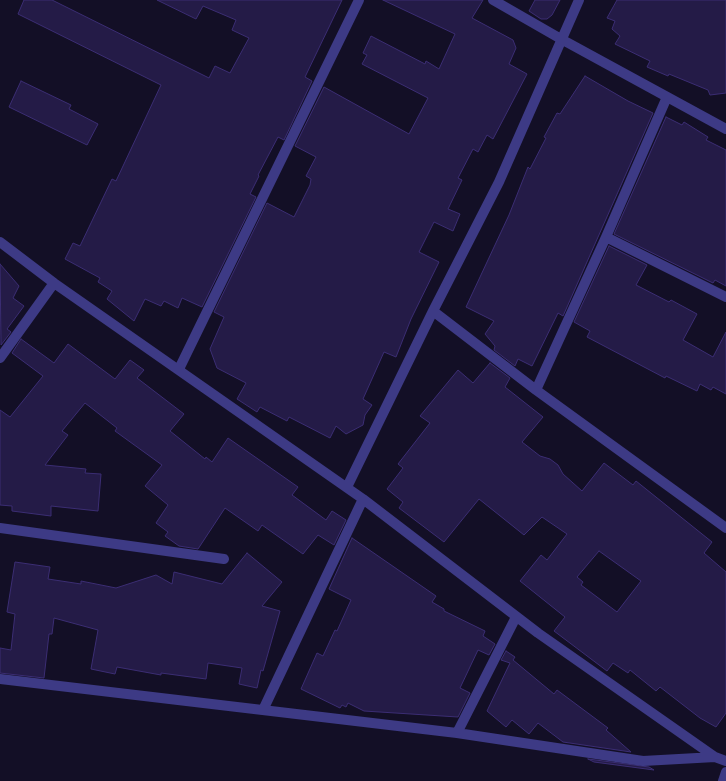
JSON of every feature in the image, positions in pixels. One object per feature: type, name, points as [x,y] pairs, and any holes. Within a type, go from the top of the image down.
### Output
[{"type":"street","points":[[179,369],[359,0]]},
{"type":"street","points":[[494,0],[560,39],[726,129]]},
{"type":"street","points":[[347,487],[433,311],[499,182],[560,39],[579,0]]},
{"type":"street","points":[[536,390],[606,237],[667,97]]},
{"type":"street","points":[[606,237],[726,297]]},
{"type":"street","points":[[0,242],[54,283],[347,487],[516,617],[715,757],[726,761]]},
{"type":"street","points":[[0,358],[54,283]]},
{"type":"street","points":[[433,311],[536,390],[726,528]]},
{"type":"street","points":[[263,710],[363,499]]},
{"type":"street","points":[[0,528],[224,560]]},
{"type":"street","points":[[457,733],[516,617]]},
{"type":"street","points":[[0,679],[457,733],[643,761],[715,757]]},
{"type":"street","points":[[723,781],[726,772]]},
{"type":"building","points":[[24,0],[52,0],[209,78],[215,66],[230,73],[249,38],[232,30],[236,20],[203,6],[196,19],[157,0],[342,0],[305,77],[312,81],[284,140],[278,137],[258,175],[259,176],[250,194],[256,197],[202,307],[182,298],[178,308],[164,301],[161,306],[145,299],[134,321],[107,299],[112,291],[98,282],[100,278],[65,259],[73,243],[80,246],[112,179],[116,181],[161,85],[18,14]]},
{"type":"building","points":[[383,0],[483,0],[472,18],[513,40],[516,48],[509,64],[527,74],[493,139],[487,135],[478,152],[473,149],[458,178],[462,180],[448,209],[460,214],[453,231],[434,222],[419,252],[439,262],[411,319],[396,357],[384,352],[363,399],[372,405],[365,415],[363,425],[346,434],[336,426],[330,438],[289,417],[287,421],[260,407],[257,412],[237,399],[246,383],[217,368],[210,349],[224,317],[214,312],[267,203],[294,217],[310,185],[311,179],[306,176],[316,157],[295,146],[324,87],[409,134],[428,98],[362,64],[367,55],[363,53],[371,36],[425,64],[426,61],[439,69],[455,34]]},
{"type":"building","points":[[535,0],[560,0],[552,15],[547,19],[541,19],[529,11]]},
{"type":"building","points":[[617,0],[726,0],[726,93],[710,95],[708,90],[669,74],[668,76],[647,67],[650,61],[615,44],[620,36],[612,29],[615,21],[607,18]]},
{"type":"building","points":[[585,76],[628,101],[653,113],[563,316],[558,313],[532,366],[518,359],[515,366],[494,350],[495,346],[485,334],[494,321],[466,307],[509,215],[528,167],[530,169],[546,138],[544,137],[557,113],[560,114]]},
{"type":"building","points":[[21,81],[71,105],[69,109],[98,124],[87,145],[9,107]]},
{"type":"building","points":[[666,117],[682,125],[684,122],[708,137],[706,140],[726,150],[726,286],[715,280],[713,283],[614,234]]},
{"type":"building","points":[[609,246],[647,265],[636,285],[669,302],[671,300],[697,314],[683,340],[713,357],[726,332],[726,394],[713,387],[711,390],[700,384],[697,391],[666,376],[665,378],[587,337],[590,331],[574,322]]},
{"type":"building","points":[[0,264],[19,286],[13,298],[24,306],[7,329],[11,332],[1,345]]},
{"type":"building","points":[[21,339],[54,363],[68,344],[115,379],[130,360],[144,370],[137,378],[184,414],[170,431],[205,459],[206,457],[212,462],[228,438],[298,487],[292,495],[326,520],[332,511],[346,520],[334,545],[318,535],[303,554],[262,525],[258,531],[225,508],[198,549],[179,546],[165,536],[168,532],[156,523],[168,505],[145,486],[162,465],[115,431],[117,428],[85,403],[62,431],[68,435],[45,465],[86,469],[85,473],[101,474],[98,511],[51,506],[51,516],[12,511],[12,506],[0,505],[0,410],[10,417],[43,376],[12,353]]},
{"type":"building","points":[[490,363],[510,378],[505,387],[543,417],[522,442],[540,456],[550,459],[558,465],[563,474],[582,491],[604,463],[633,485],[636,481],[712,542],[704,553],[726,572],[726,713],[716,727],[700,718],[660,687],[656,691],[630,670],[628,673],[613,663],[607,671],[554,631],[565,617],[520,581],[541,555],[547,560],[567,534],[542,517],[524,535],[479,499],[444,542],[399,508],[403,502],[387,489],[403,468],[398,464],[430,423],[420,416],[458,370],[473,383]],"holes":[[[599,551],[641,581],[617,612],[581,585],[583,582],[577,577]]]},
{"type":"building","points":[[352,538],[436,596],[432,602],[444,609],[444,611],[485,631],[483,636],[495,644],[489,655],[478,650],[460,688],[470,693],[458,717],[364,711],[348,703],[346,707],[342,705],[340,708],[301,689],[317,653],[323,656],[335,630],[337,631],[351,600],[329,589]]},
{"type":"building","points":[[247,553],[282,582],[262,606],[280,611],[263,671],[261,670],[257,688],[239,684],[242,668],[208,663],[206,679],[161,673],[161,675],[117,667],[115,674],[91,669],[98,630],[54,618],[52,634],[49,634],[44,678],[0,673],[0,648],[11,650],[15,614],[7,612],[15,562],[50,567],[48,579],[81,584],[81,581],[116,588],[156,575],[172,584],[174,572],[222,584]]},
{"type":"building","points":[[506,651],[515,657],[513,660],[554,694],[557,690],[608,728],[606,730],[631,752],[563,742],[538,723],[529,734],[512,720],[506,727],[487,711],[510,663],[501,660]]},
{"type":"building","points":[[588,759],[649,767],[654,770],[594,762]]}]
